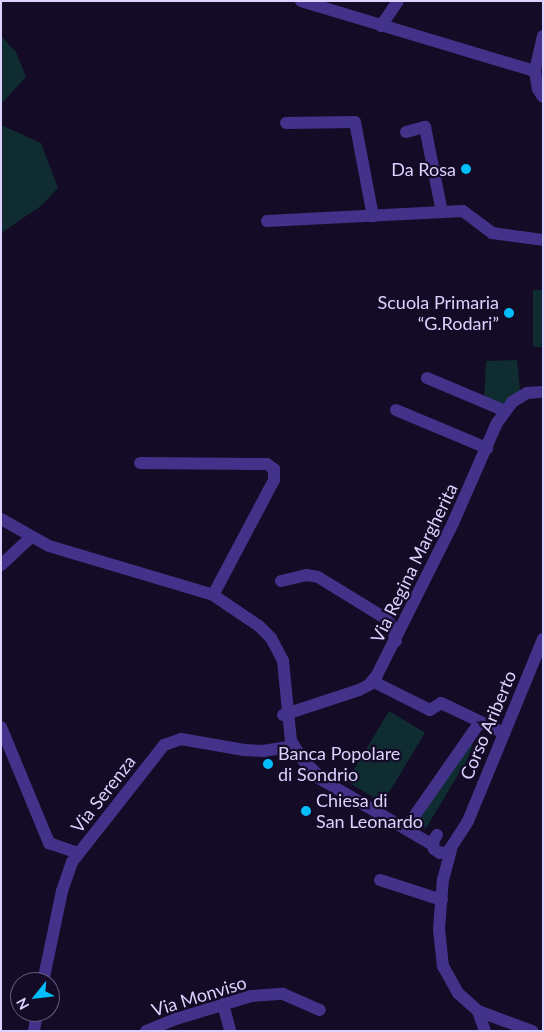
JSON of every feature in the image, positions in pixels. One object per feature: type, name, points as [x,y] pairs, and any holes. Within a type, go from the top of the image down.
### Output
[{"type":"street","points":[[301,1],[535,71]]},
{"type":"street","points":[[381,26],[398,1]]},
{"type":"street","points":[[543,36],[535,71],[538,89],[543,97]]},
{"type":"street","points":[[286,123],[355,122],[373,216]]},
{"type":"street","points":[[406,132],[425,127],[442,212]]},
{"type":"street","points":[[267,221],[463,211],[492,233],[543,240]]},
{"type":"street","points":[[427,378],[506,411]]},
{"type":"street","name":"Via Regina Margherita","points":[[372,681],[396,641],[487,448],[497,422],[512,402],[527,393],[543,392]]},
{"type":"street","points":[[396,410],[487,448]]},
{"type":"street","points":[[140,463],[267,464],[274,469],[274,480],[212,595]]},
{"type":"street","points":[[1,520],[31,537],[58,548],[212,595],[259,626],[271,638],[278,649],[284,672],[286,714],[291,741],[312,769],[323,780]]},
{"type":"street","points":[[1,565],[31,537]]},
{"type":"street","points":[[281,581],[306,575],[318,577],[385,618],[396,641]]},
{"type":"street","name":"Corso Ariberto","points":[[443,843],[466,825],[543,640]]},
{"type":"street","points":[[286,714],[359,690],[372,681],[430,710],[441,703],[504,733]]},
{"type":"street","points":[[286,714],[282,747],[294,763],[410,831],[443,843],[444,879],[440,940],[443,966],[458,993],[478,1012],[532,1031]]},
{"type":"street","points":[[410,831],[480,722]]},
{"type":"street","points":[[1,727],[50,843],[78,853]]},
{"type":"street","name":"Via Serenza","points":[[45,972],[62,891],[72,862],[169,742],[186,739],[252,751],[282,747]]},
{"type":"street","points":[[282,747],[291,749],[303,764],[312,769]]},
{"type":"street","points":[[380,880],[442,900]]},
{"type":"street","name":"Via Monviso","points":[[146,1031],[251,996],[283,994],[320,1010]]},
{"type":"street","points":[[223,1004],[230,1031]]},
{"type":"street","points":[[478,1012],[485,1031]]},
{"type":"green space","points":[[1,36],[16,52],[26,77],[1,104]]},
{"type":"green space","points":[[1,125],[41,143],[58,188],[41,206],[1,233]]},
{"type":"green space","points":[[533,290],[543,290],[543,347],[533,347]]},
{"type":"green space","points":[[517,360],[520,390],[506,411],[484,402],[486,361]]},
{"type":"green space","points":[[389,711],[425,733],[383,803],[347,781]]},
{"type":"green space","points":[[477,733],[467,760],[426,828],[413,824]]},
{"type":"place","name":"Da Rosa","points":[[466,169]]},
{"type":"place","name":"Scuola Primaria “G.Rodari”","points":[[509,313]]},
{"type":"place","name":"Banca Popolare di Sondrio","points":[[268,764]]},
{"type":"place","name":"Chiesa di San Leonardo","points":[[306,811]]}]
